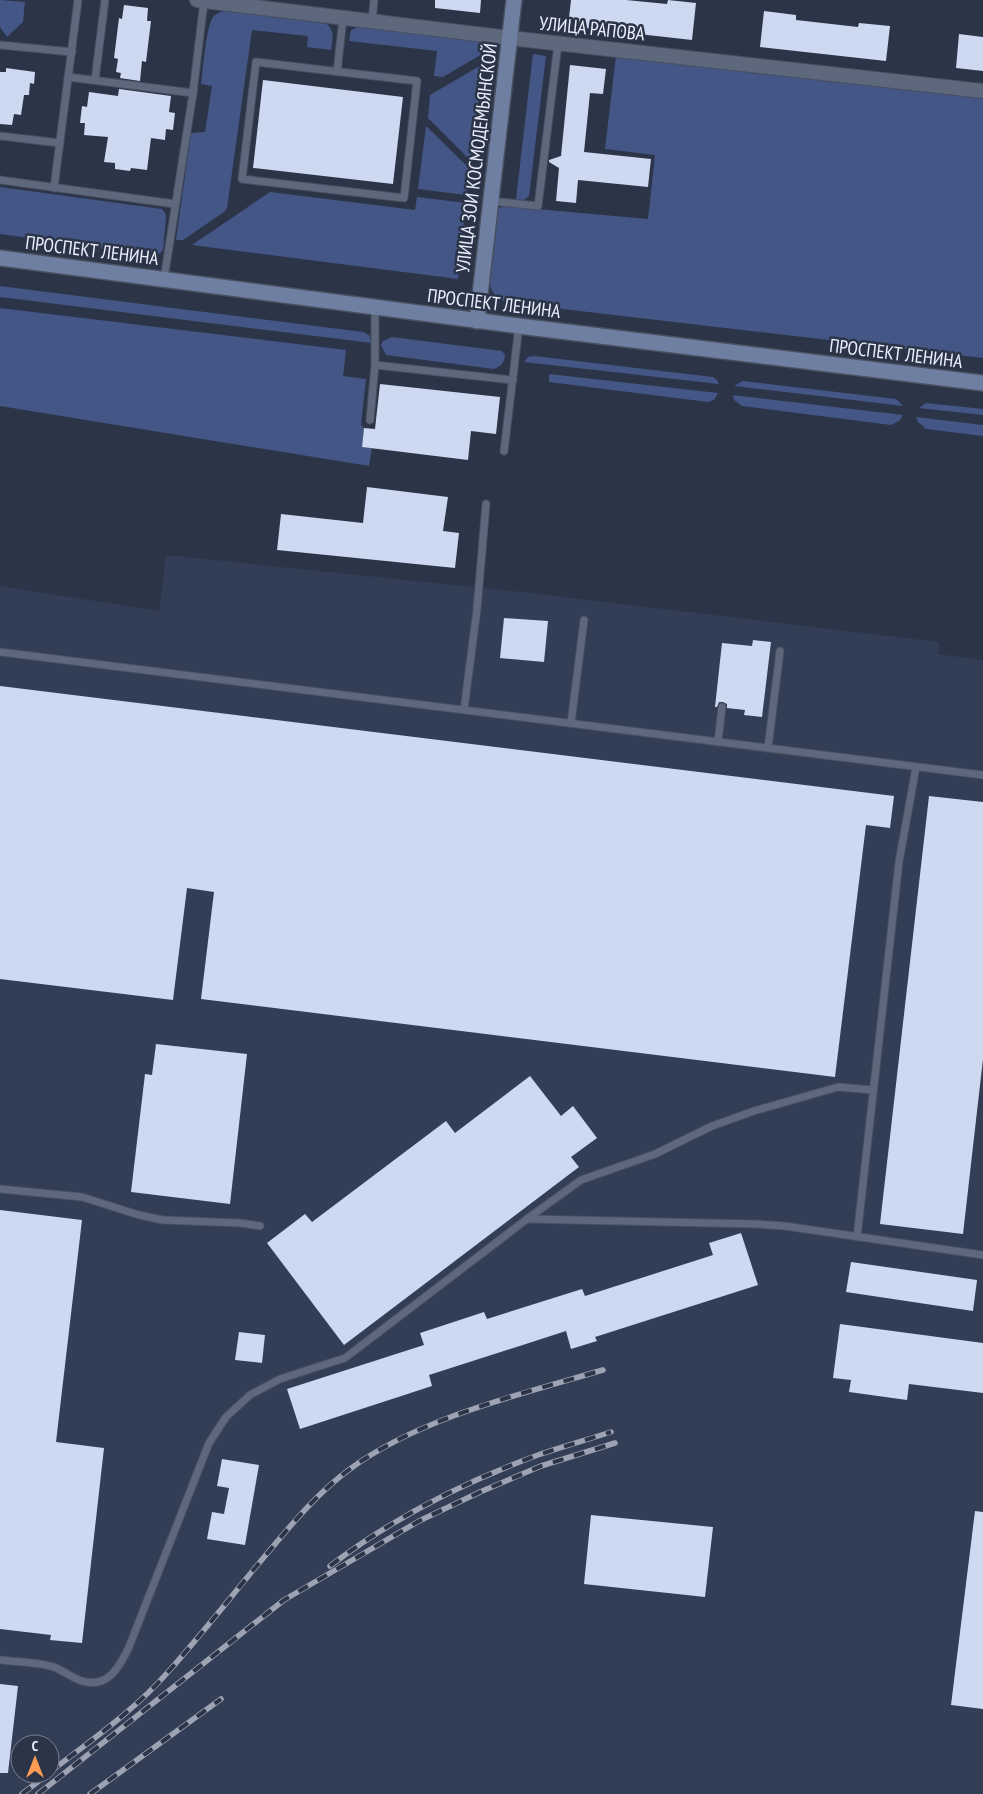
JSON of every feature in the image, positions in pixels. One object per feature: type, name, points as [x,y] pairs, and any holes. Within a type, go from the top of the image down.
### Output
[{"type":"main road","name":"УЛИЦА ЗОИ КОСМОДЕМЬЯНСКОЙ","points":[[477,321],[514,0]]},
{"type":"main road","name":"ПРОСПЕКТ ЛЕНИНА","points":[[0,258],[477,321],[983,383]]},
{"type":"street","name":"УЛИЦА РАПОВА","points":[[200,1],[558,44],[983,91]]},
{"type":"lane","points":[[54,188],[78,0]]},
{"type":"lane","points":[[95,80],[105,0]]},
{"type":"lane","points":[[372,22],[374,0]]},
{"type":"lane","points":[[164,279],[174,204],[178,194],[193,93],[200,1]]},
{"type":"lane","points":[[337,72],[343,18]]},
{"type":"lane","points":[[491,201],[538,206],[558,44]]},
{"type":"lane","points":[[0,45],[72,52]]},
{"type":"lane","points":[[256,62],[337,72],[417,81],[404,198],[242,179],[256,62]]},
{"type":"lane","points":[[68,77],[193,93]]},
{"type":"lane","points":[[0,136],[60,142]]},
{"type":"lane","points":[[0,180],[174,204]]},
{"type":"lane","points":[[370,420],[375,365],[375,307]]},
{"type":"lane","points":[[504,451],[519,326]]},
{"type":"lane","points":[[375,365],[513,380]]},
{"type":"lane","points":[[464,710],[477,609],[486,504]]},
{"type":"lane","points":[[571,723],[584,620]]},
{"type":"lane","points":[[768,748],[780,651]]},
{"type":"lane","points":[[0,652],[983,775]]},
{"type":"lane","points":[[718,742],[722,707]]},
{"type":"lane","points":[[857,1237],[899,862],[916,767]]},
{"type":"lane","points":[[0,1660],[52,1666],[82,1681],[97,1683],[110,1678],[120,1665],[129,1647],[209,1443],[226,1417],[250,1395],[280,1379],[345,1358],[581,1180],[655,1154],[712,1126],[754,1112],[838,1087],[873,1090]]},
{"type":"lane","points":[[0,1189],[82,1197],[139,1215],[163,1220],[240,1223],[260,1226]]},
{"type":"lane","points":[[527,1219],[785,1226],[983,1255]]},
{"type":"shaded area","points":[[0,0],[25,2],[23,22],[7,37],[0,27]]},
{"type":"shaded area","points":[[227,11],[324,22],[332,31],[331,50],[307,47],[308,36],[252,30],[227,208],[183,240],[176,240],[191,133],[205,132],[212,86],[201,84],[208,29],[213,17],[219,12]]},
{"type":"shaded area","points":[[360,26],[485,41],[484,53],[443,77],[434,76],[437,51],[349,41],[351,30]]},
{"type":"shaded area","points":[[533,54],[546,56],[529,196],[524,200],[516,199]]},
{"type":"shaded area","points":[[616,55],[983,96],[983,358],[511,303],[497,297],[490,284],[498,209],[503,206],[648,219],[655,155],[605,149]]},
{"type":"shaded area","points":[[483,64],[471,161],[428,118],[430,95]]},
{"type":"shaded area","points":[[426,126],[470,169],[466,195],[418,189]]},
{"type":"shaded area","points":[[0,187],[162,209],[166,217],[163,250],[156,255],[0,234]]},
{"type":"shaded area","points":[[270,192],[415,210],[417,197],[466,203],[458,279],[192,245]]},
{"type":"shaded area","points":[[0,286],[363,332],[369,335],[372,343],[0,297]]},
{"type":"shaded area","points":[[0,308],[346,350],[343,376],[366,379],[361,425],[364,428],[362,447],[372,448],[369,466],[0,406]]},
{"type":"shaded area","points":[[392,337],[502,351],[505,358],[499,367],[494,369],[386,355],[381,345],[383,341]]},
{"type":"shaded area","points":[[534,356],[713,377],[719,384],[524,362],[528,357]]},
{"type":"shaded area","points":[[549,374],[718,393],[714,400],[708,402],[549,382]]},
{"type":"shaded area","points":[[743,381],[896,399],[903,406],[734,386]]},
{"type":"shaded area","points":[[733,395],[903,415],[899,421],[891,425],[742,406],[734,400]]},
{"type":"shaded area","points":[[926,403],[983,409],[983,415],[919,408]]},
{"type":"shaded area","points":[[916,417],[983,425],[983,436],[926,429],[918,422]]},
{"type":"shaded area","points":[[166,555],[513,591],[939,642],[938,654],[983,660],[983,1794],[0,1794],[0,586],[159,611]]},
{"type":"building","points":[[435,0],[481,0],[480,13],[435,8]]},
{"type":"building","points":[[571,0],[626,0],[667,4],[668,0],[696,3],[692,40],[576,27],[569,18]]},
{"type":"building","points":[[124,5],[148,8],[147,21],[151,21],[146,62],[142,61],[140,81],[120,78],[121,73],[116,72],[118,59],[114,58],[119,18],[122,19]]},
{"type":"building","points":[[764,11],[796,15],[796,20],[858,27],[859,23],[890,26],[886,61],[760,47]]},
{"type":"building","points":[[959,34],[983,37],[983,71],[956,68]]},
{"type":"building","points":[[570,65],[606,69],[603,94],[590,93],[584,152],[651,159],[648,187],[578,180],[576,203],[556,201],[559,168],[549,162],[549,160],[561,156]]},
{"type":"building","points":[[6,68],[35,72],[34,84],[30,83],[29,95],[24,95],[21,115],[14,114],[12,125],[0,124],[0,72],[6,72]]},
{"type":"building","points":[[263,80],[403,97],[393,184],[253,168]]},
{"type":"building","points":[[119,89],[171,96],[169,112],[175,113],[173,130],[166,129],[165,140],[151,138],[147,170],[131,168],[130,171],[115,169],[115,163],[104,162],[108,137],[84,135],[85,123],[80,123],[82,106],[87,107],[89,92],[118,96]]},
{"type":"building","points":[[380,384],[500,397],[496,434],[471,431],[468,460],[362,447],[364,428],[375,429]]},
{"type":"building","points":[[367,487],[448,497],[443,531],[459,533],[455,568],[277,550],[281,514],[363,523]]},
{"type":"building","points":[[504,618],[548,621],[544,662],[500,658]]},
{"type":"building","points":[[753,640],[771,642],[762,717],[744,715],[745,710],[727,708],[727,704],[723,702],[719,702],[717,707],[715,707],[722,643],[752,646]]},
{"type":"building","points":[[0,686],[894,796],[890,828],[866,825],[835,1077],[201,999],[214,892],[187,888],[173,1000],[0,979]]},
{"type":"building","points":[[929,796],[983,802],[983,1059],[963,1234],[880,1224]]},
{"type":"building","points":[[156,1044],[247,1054],[230,1204],[131,1192],[145,1074],[152,1075]]},
{"type":"building","points":[[530,1076],[561,1116],[573,1106],[597,1138],[571,1157],[579,1167],[344,1345],[267,1243],[305,1214],[312,1222],[446,1121],[455,1133]]},
{"type":"building","points":[[0,1210],[82,1220],[56,1442],[104,1448],[82,1643],[50,1640],[51,1635],[0,1629]]},
{"type":"building","points":[[741,1233],[758,1285],[595,1337],[597,1341],[571,1349],[566,1331],[429,1375],[432,1386],[300,1429],[287,1389],[424,1345],[420,1333],[484,1312],[487,1319],[582,1289],[585,1296],[713,1255],[709,1243]]},
{"type":"building","points":[[851,1262],[977,1280],[973,1311],[846,1292]]},
{"type":"building","points":[[840,1324],[983,1343],[983,1393],[909,1384],[907,1400],[849,1392],[851,1380],[833,1378]]},
{"type":"building","points":[[239,1332],[265,1335],[262,1363],[235,1360]]},
{"type":"building","points":[[222,1459],[259,1465],[245,1545],[207,1539],[212,1512],[224,1514],[229,1488],[217,1486]]},
{"type":"building","points":[[975,1511],[983,1512],[983,1709],[951,1705]]},
{"type":"building","points":[[591,1515],[713,1527],[705,1597],[584,1584]]},
{"type":"building","points":[[0,1684],[18,1686],[12,1734],[10,1734],[8,1773],[0,1773]]},
{"type":"railway","points":[[60,1764],[111,1725],[155,1686],[295,1521],[326,1488],[350,1469],[377,1451],[407,1435],[472,1409],[603,1370]]},
{"type":"railway","points":[[330,1566],[379,1532],[456,1489],[538,1455],[611,1432]]},
{"type":"railway","points":[[38,1794],[284,1600],[419,1521],[480,1492],[541,1466],[615,1443]]},
{"type":"railway","points":[[90,1794],[221,1699]]},
{"type":"railway","points":[[22,1794],[35,1784]]}]
